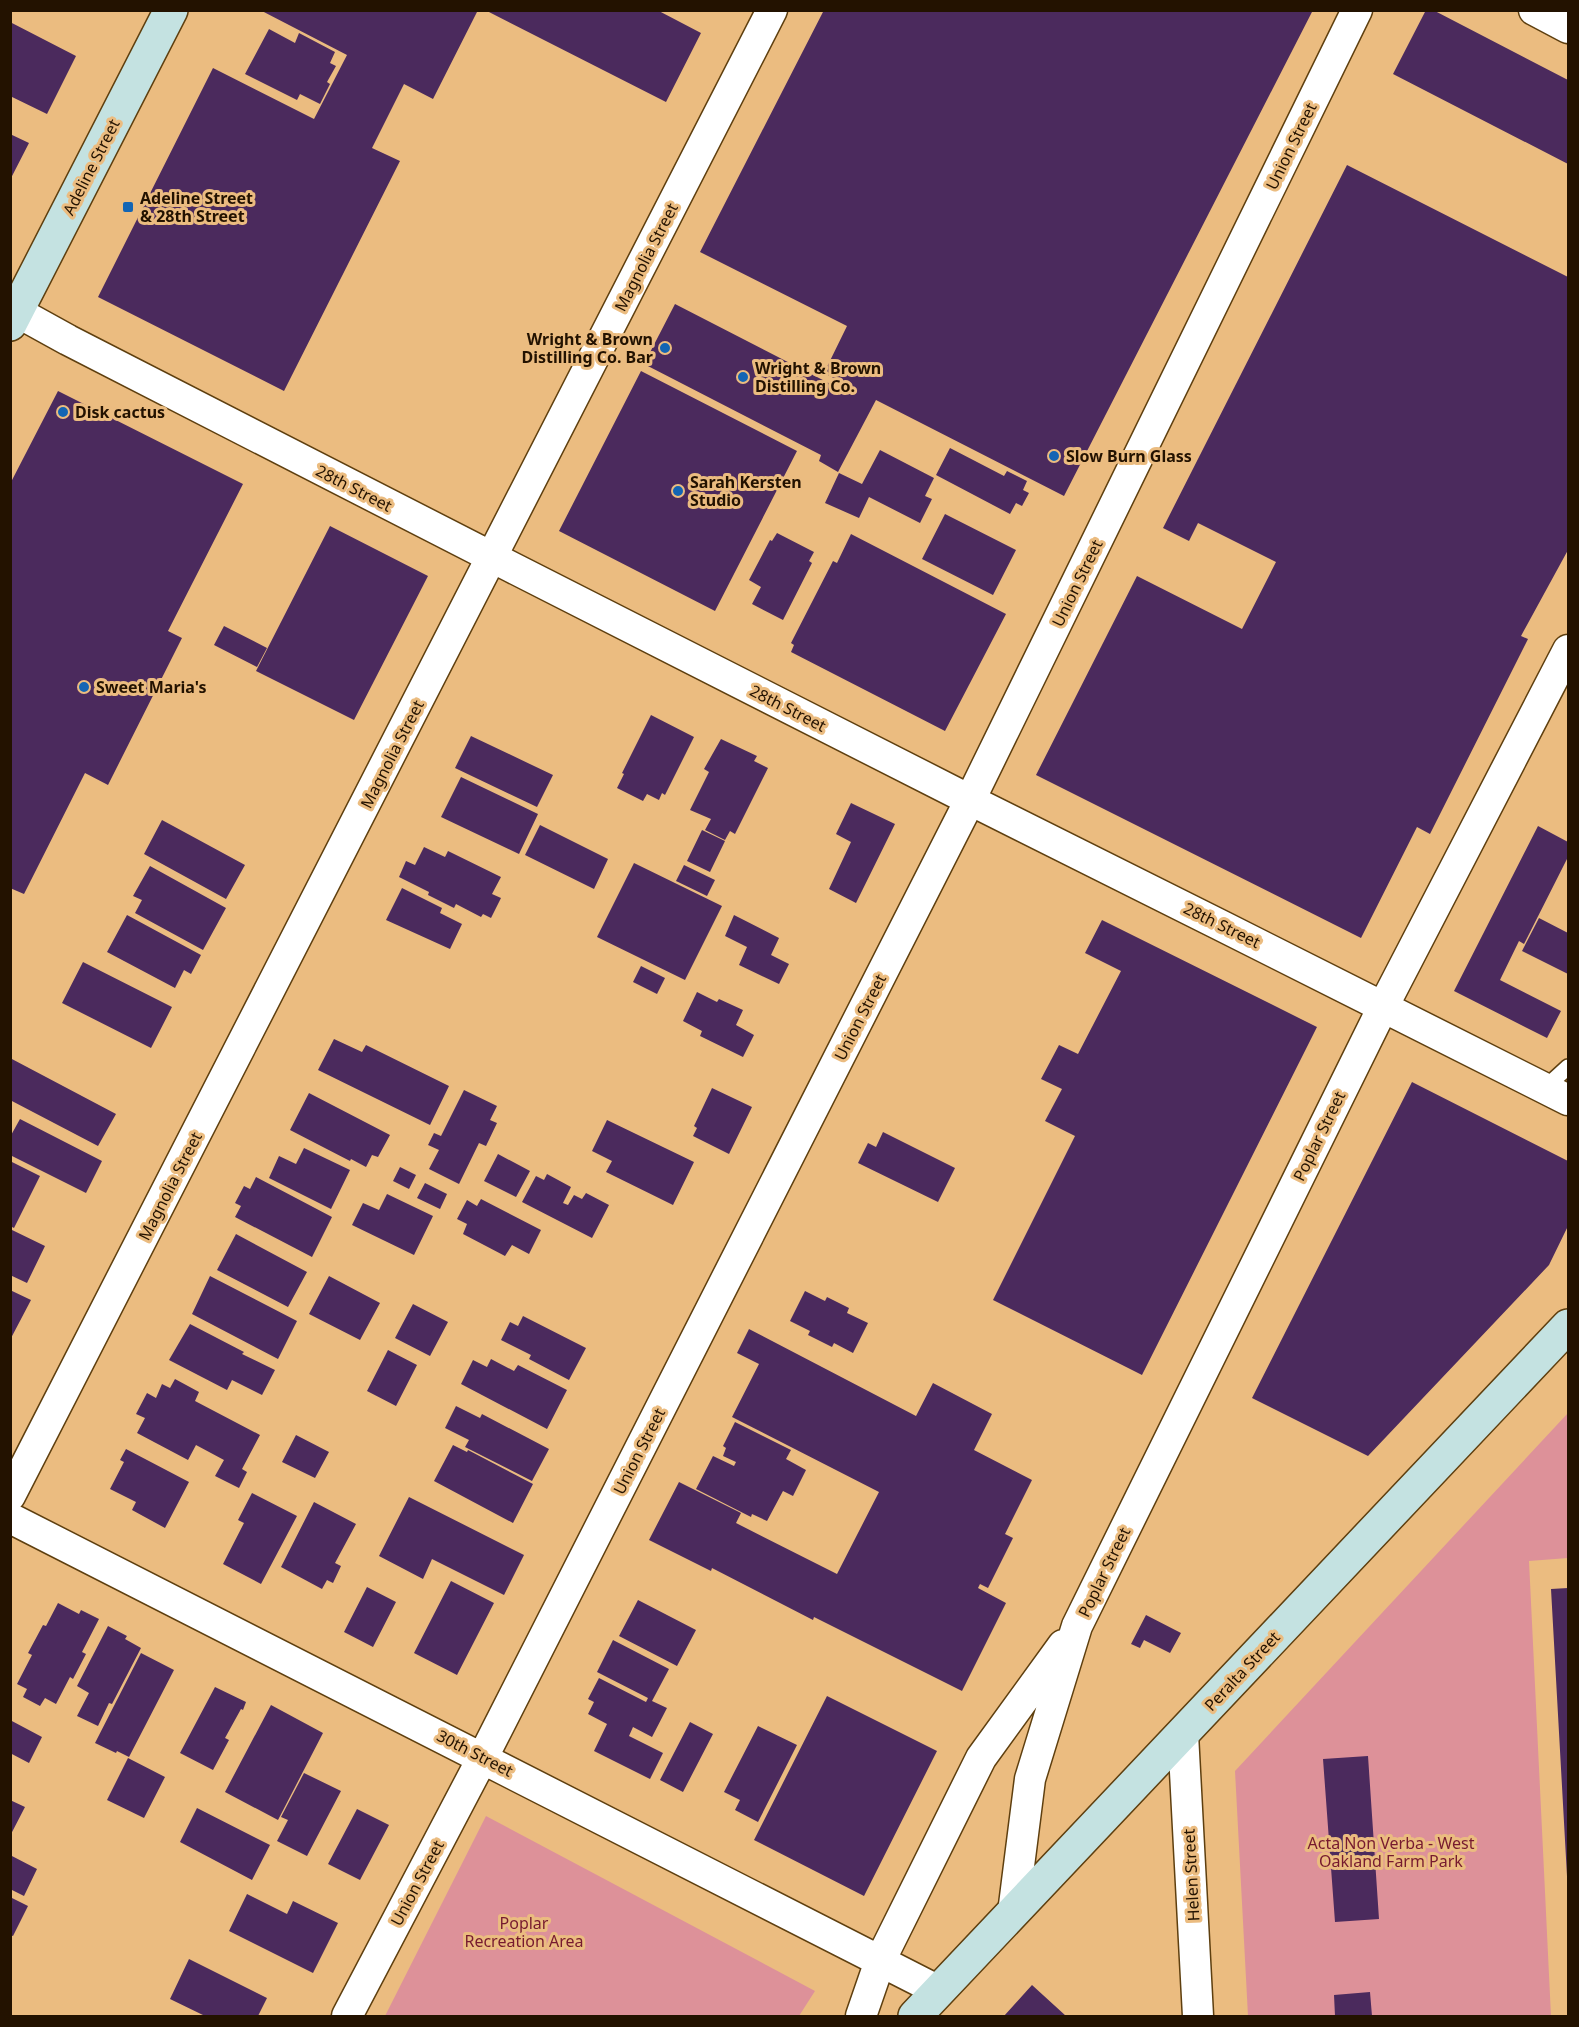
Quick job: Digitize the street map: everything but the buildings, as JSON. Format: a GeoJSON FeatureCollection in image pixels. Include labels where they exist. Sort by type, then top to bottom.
{"type":"FeatureCollection","features":[{"type":"Feature","properties":{"kind":"street","name":"Adeline Street"},"geometry":{"type":"LineString","coordinates":[[13,315],[171,10]]}},
{"type":"Feature","properties":{"kind":"street","name":"Magnolia Street"},"geometry":{"type":"LineString","coordinates":[[10,1496],[772,10]]}},
{"type":"Feature","properties":{"kind":"street","name":"Union Street"},"geometry":{"type":"LineString","coordinates":[[347,2016],[483,1757],[970,800],[1357,10]]}},
{"type":"Feature","properties":{"kind":"street"},"geometry":{"type":"LineString","coordinates":[[1534,10],[1569,28]]}},
{"type":"Feature","properties":{"kind":"street","name":"28th Street"},"geometry":{"type":"LineString","coordinates":[[13,315],[68,340],[492,559],[1384,1005],[1557,1094]]}},
{"type":"Feature","properties":{"kind":"street","name":"Poplar Street"},"geometry":{"type":"LineString","coordinates":[[1013,1913],[1030,1779],[1077,1626],[1384,1005],[1569,650]]}},
{"type":"Feature","properties":{"kind":"street","name":"Peralta Street"},"geometry":{"type":"LineString","coordinates":[[915,2016],[1569,1326]]}},
{"type":"Feature","properties":{"kind":"street","name":"30th Street"},"geometry":{"type":"LineString","coordinates":[[10,1518],[939,1990]]}},
{"type":"Feature","properties":{"kind":"street","name":"Poplar Street"},"geometry":{"type":"LineString","coordinates":[[861,2016],[880,1961],[981,1758],[1077,1626]]}},
{"type":"Feature","properties":{"kind":"street","name":"Helen Street"},"geometry":{"type":"LineString","coordinates":[[1182,1734],[1198,2016]]}},
{"type":"Feature","properties":{"kind":"lane"},"geometry":{"type":"LineString","coordinates":[[1557,1094],[1569,1067]]}},
{"type":"Feature","properties":{"kind":"green space","name":"Acta Non Verba - West Oakland Farm Park"},"geometry":{"type":"Polygon","coordinates":[[[1568,1413],[1568,1558],[1529,1561],[1551,2016],[1248,2016],[1235,1771],[1568,1413]]]}},
{"type":"Feature","properties":{"kind":"green space","name":"Poplar Recreation Area"},"geometry":{"type":"Polygon","coordinates":[[[486,1816],[815,1991],[799,2016],[385,2016],[486,1816]]]}},
{"type":"Feature","properties":{"kind":"place","name":"Adeline Street & 28th Street"},"geometry":{"type":"Point","coordinates":[128,207]}},
{"type":"Feature","properties":{"kind":"place","name":"Wright & Brown Distilling Co. Bar"},"geometry":{"type":"Point","coordinates":[665,348]}},
{"type":"Feature","properties":{"kind":"place","name":"Wright & Brown Distilling Co."},"geometry":{"type":"Point","coordinates":[743,377]}},
{"type":"Feature","properties":{"kind":"place","name":"Disk cactus"},"geometry":{"type":"Point","coordinates":[63,412]}},
{"type":"Feature","properties":{"kind":"place","name":"Slow Burn Glass"},"geometry":{"type":"Point","coordinates":[1054,456]}},
{"type":"Feature","properties":{"kind":"place","name":"Sarah Kersten Studio"},"geometry":{"type":"Point","coordinates":[678,491]}},
{"type":"Feature","properties":{"kind":"place","name":"Sweet Maria's"},"geometry":{"type":"Point","coordinates":[84,687]}}]}
